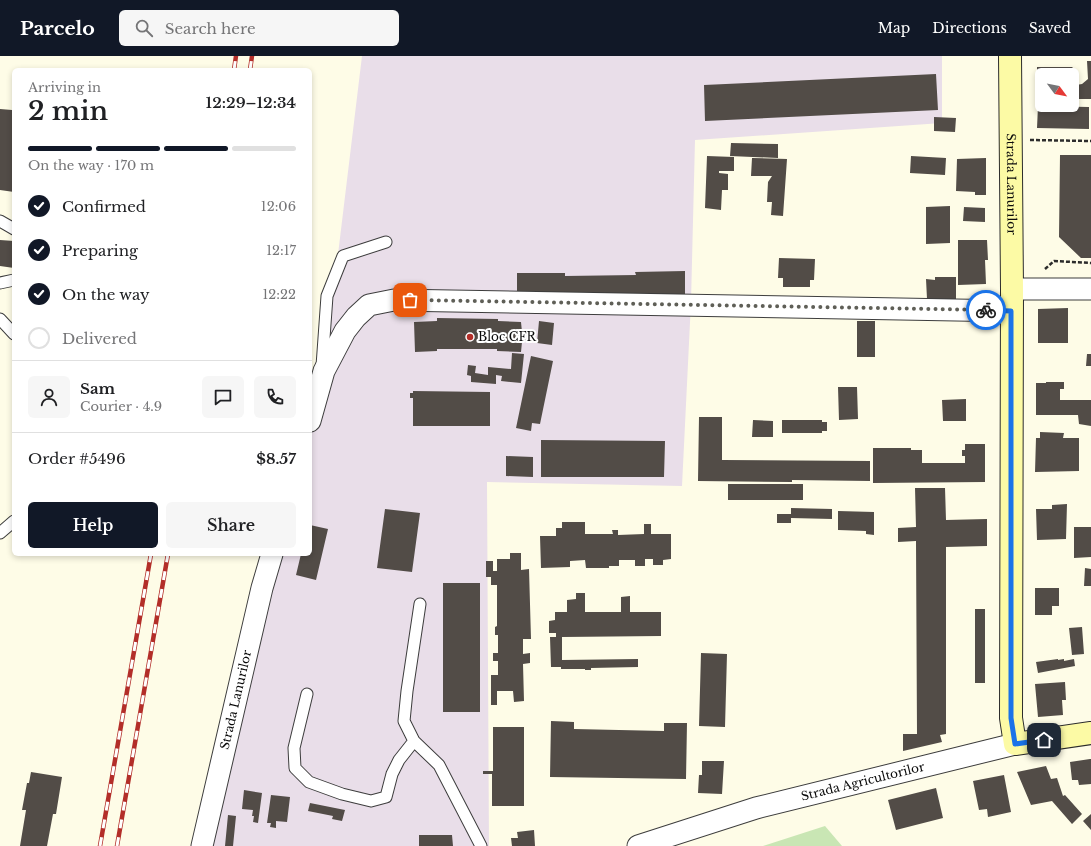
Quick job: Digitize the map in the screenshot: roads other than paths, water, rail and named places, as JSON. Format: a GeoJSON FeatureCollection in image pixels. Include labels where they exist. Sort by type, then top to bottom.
{"type":"FeatureCollection","features":[{"type":"Feature","properties":{"kind":"street","name":"Strada Lanurilor"},"geometry":{"type":"LineString","coordinates":[[1010,56],[1012,290],[1011,718],[1015,744]]}},
{"type":"Feature","properties":{"kind":"street"},"geometry":{"type":"LineString","coordinates":[[1012,290],[1091,289]]}},
{"type":"Feature","properties":{"kind":"street"},"geometry":{"type":"LineString","coordinates":[[312,414],[324,371],[336,347],[356,318],[368,305],[394,300],[1011,311]]}},
{"type":"Feature","properties":{"kind":"street","name":"Strada Lanurilor"},"geometry":{"type":"LineString","coordinates":[[202,846],[262,588],[271,556]]}},
{"type":"Feature","properties":{"kind":"street","name":"Strada Agricultorilor"},"geometry":{"type":"LineString","coordinates":[[638,846],[664,842],[756,808],[1015,744],[1091,732]]}},
{"type":"Feature","properties":{"kind":"lane"},"geometry":{"type":"LineString","coordinates":[[0,221],[12,228]]}},
{"type":"Feature","properties":{"kind":"lane"},"geometry":{"type":"LineString","coordinates":[[320,385],[327,296],[343,256],[386,242]]}},
{"type":"Feature","properties":{"kind":"lane"},"geometry":{"type":"LineString","coordinates":[[0,283],[12,280]]}},
{"type":"Feature","properties":{"kind":"lane"},"geometry":{"type":"LineString","coordinates":[[0,319],[12,332]]}},
{"type":"Feature","properties":{"kind":"lane"},"geometry":{"type":"LineString","coordinates":[[0,533],[12,523]]}},
{"type":"Feature","properties":{"kind":"lane"},"geometry":{"type":"LineString","coordinates":[[420,604],[404,720],[414,741],[439,765],[481,846]]}},
{"type":"Feature","properties":{"kind":"lane"},"geometry":{"type":"LineString","coordinates":[[307,694],[294,748],[295,768],[309,782],[342,794],[371,801],[386,797],[392,774],[399,760],[414,741]]}},
{"type":"Feature","properties":{"kind":"railway"},"geometry":{"type":"LineString","coordinates":[[234,68],[236,56]]}},
{"type":"Feature","properties":{"kind":"railway"},"geometry":{"type":"LineString","coordinates":[[250,68],[252,56]]}},
{"type":"Feature","properties":{"kind":"railway"},"geometry":{"type":"LineString","coordinates":[[100,846],[151,556]]}},
{"type":"Feature","properties":{"kind":"railway"},"geometry":{"type":"LineString","coordinates":[[117,846],[168,556]]}},
{"type":"Feature","properties":{"kind":"place","name":"Bloc CFR"},"geometry":{"type":"Point","coordinates":[470,337]}}]}
